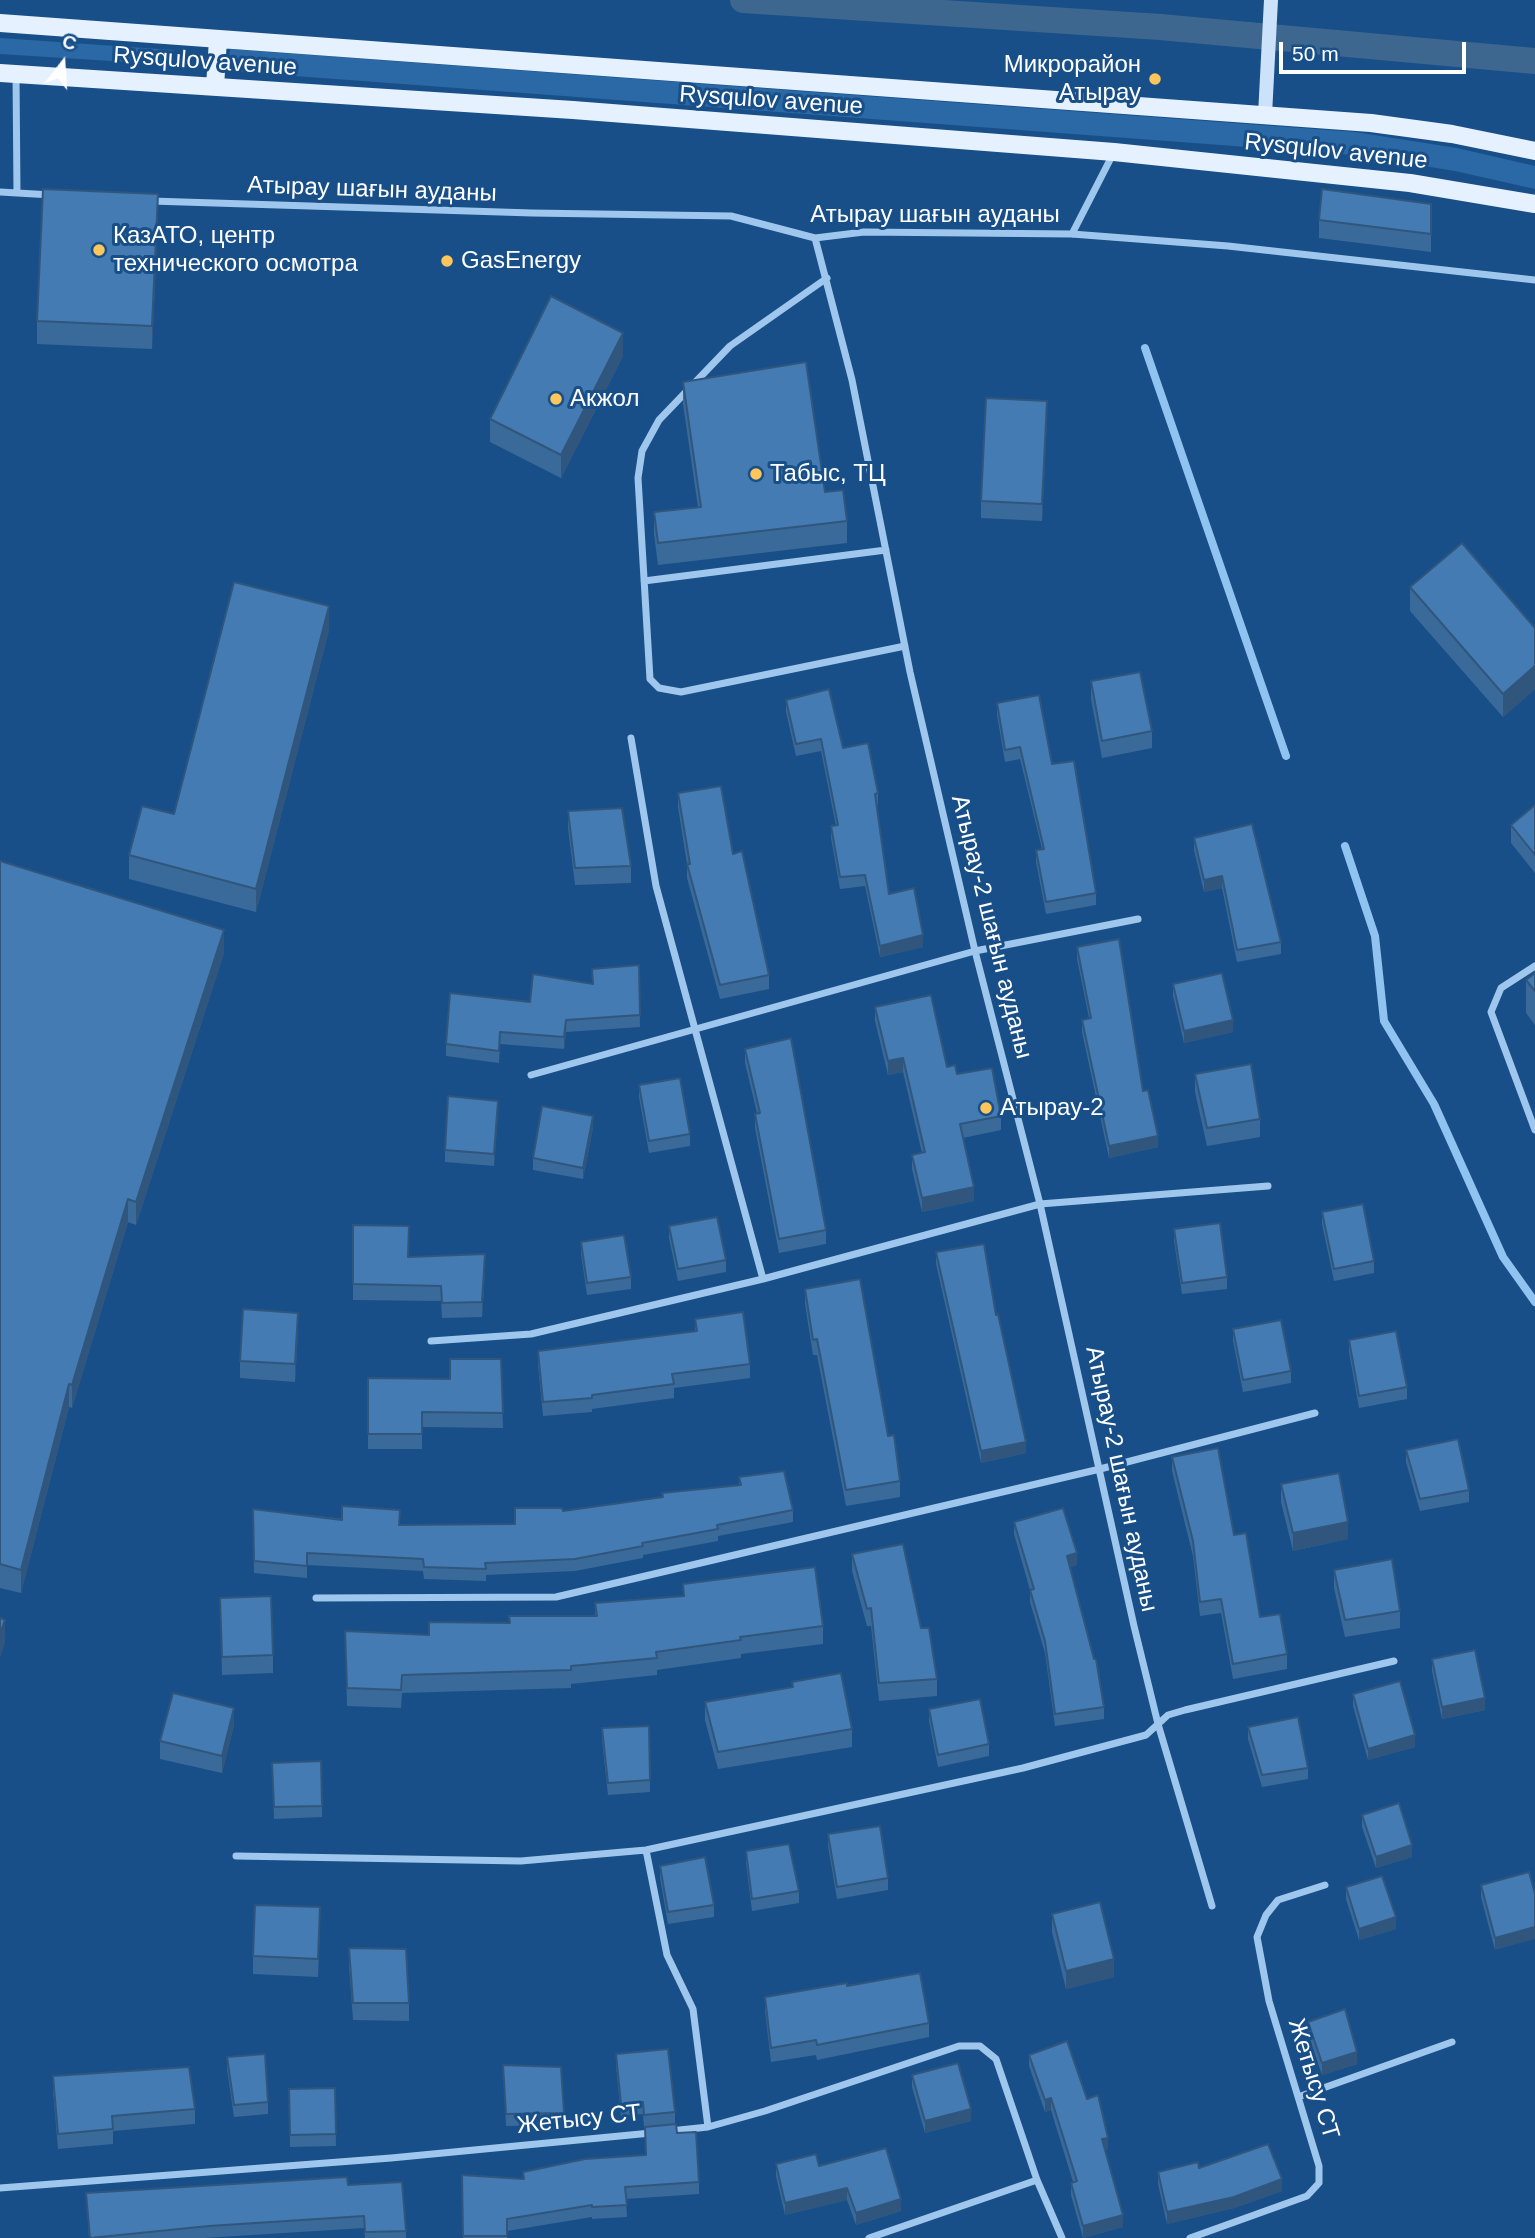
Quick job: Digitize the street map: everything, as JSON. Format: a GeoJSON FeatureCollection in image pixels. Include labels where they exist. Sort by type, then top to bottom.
{"type":"FeatureCollection","features":[{"type":"Feature","properties":{"kind":"main road","name":"Rysqulov avenue"},"geometry":{"type":"LineString","coordinates":[[0,23],[797,84],[1265,115],[1398,127],[1535,151]]}},
{"type":"Feature","properties":{"kind":"main road"},"geometry":{"type":"LineString","coordinates":[[215,87],[218,39]]}},
{"type":"Feature","properties":{"kind":"main road","name":"Rysqulov avenue"},"geometry":{"type":"LineString","coordinates":[[8,74],[586,111],[1114,152],[1410,183],[1535,204]]}},
{"type":"Feature","properties":{"kind":"street"},"geometry":{"type":"LineString","coordinates":[[1265,115],[1271,0]]}},
{"type":"Feature","properties":{"kind":"street"},"geometry":{"type":"LineString","coordinates":[[8,74],[17,193]]}},
{"type":"Feature","properties":{"kind":"street"},"geometry":{"type":"LineString","coordinates":[[1072,234],[1114,152]]}},
{"type":"Feature","properties":{"kind":"street"},"geometry":{"type":"LineString","coordinates":[[0,192],[57,195]]}},
{"type":"Feature","properties":{"kind":"street","name":"Атырау шағын ауданы"},"geometry":{"type":"LineString","coordinates":[[135,200],[491,212],[731,216],[815,238],[864,232],[1072,234],[1228,246],[1535,280]]}},
{"type":"Feature","properties":{"kind":"street","name":"Атырау-2 шағын ауданы"},"geometry":{"type":"LineString","coordinates":[[815,238],[852,380],[905,646],[975,951],[1040,1204],[1158,1724],[1212,1906]]}},
{"type":"Feature","properties":{"kind":"street"},"geometry":{"type":"LineString","coordinates":[[827,278],[730,346],[659,420],[642,451],[638,478],[650,680],[659,688],[681,692],[905,646]]}},
{"type":"Feature","properties":{"kind":"street"},"geometry":{"type":"LineString","coordinates":[[644,582],[886,550]]}},
{"type":"Feature","properties":{"kind":"street"},"geometry":{"type":"LineString","coordinates":[[631,738],[656,886],[763,1279]]}},
{"type":"Feature","properties":{"kind":"street"},"geometry":{"type":"LineString","coordinates":[[531,1075],[975,951],[1138,919]]}},
{"type":"Feature","properties":{"kind":"street"},"geometry":{"type":"LineString","coordinates":[[1535,966],[1501,988],[1491,1012],[1535,1130]]}},
{"type":"Feature","properties":{"kind":"street"},"geometry":{"type":"LineString","coordinates":[[431,1341],[531,1334],[763,1279],[1040,1204],[1268,1186]]}},
{"type":"Feature","properties":{"kind":"street"},"geometry":{"type":"LineString","coordinates":[[316,1598],[556,1597],[1100,1469],[1315,1413]]}},
{"type":"Feature","properties":{"kind":"street"},"geometry":{"type":"LineString","coordinates":[[236,1856],[521,1861],[646,1850],[1023,1768],[1146,1735],[1168,1715],[1185,1710],[1394,1661]]}},
{"type":"Feature","properties":{"kind":"street"},"geometry":{"type":"LineString","coordinates":[[646,1850],[667,1955],[693,2009],[708,2127]]}},
{"type":"Feature","properties":{"kind":"street","name":"Жетысу СТ"},"geometry":{"type":"LineString","coordinates":[[1190,2238],[1307,2196],[1319,2183],[1319,2166],[1269,2001],[1256,1937],[1266,1914],[1278,1900],[1325,1885]]}},
{"type":"Feature","properties":{"kind":"street"},"geometry":{"type":"LineString","coordinates":[[1298,2097],[1452,2042]]}},
{"type":"Feature","properties":{"kind":"street","name":"Жетысу СТ"},"geometry":{"type":"LineString","coordinates":[[0,2188],[391,2158],[708,2127],[765,2111],[959,2046],[979,2046],[996,2059],[1037,2180],[1062,2238]]}},
{"type":"Feature","properties":{"kind":"street"},"geometry":{"type":"LineString","coordinates":[[869,2238],[894,2235],[1037,2180]]}},
{"type":"Feature","properties":{"kind":"shaded area"},"geometry":{"type":"Polygon","coordinates":[[[0,38],[174,50],[174,65],[0,54],[0,38]]]}},
{"type":"Feature","properties":{"kind":"shaded area"},"geometry":{"type":"Polygon","coordinates":[[[230,49],[1355,132],[1457,148],[1535,166],[1535,189],[1455,171],[1355,155],[228,71],[230,49]]]}},
{"type":"Feature","properties":{"kind":"building","name":"КазАТО, центр технического осмотра"},"geometry":{"type":"Polygon","coordinates":[[[43,189],[158,194],[152,326],[37,321],[43,189]]]}},
{"type":"Feature","properties":{"kind":"building"},"geometry":{"type":"Polygon","coordinates":[[[1322,189],[1431,204],[1431,234],[1319,220],[1322,189]]]}},
{"type":"Feature","properties":{"kind":"building","name":"Акжол"},"geometry":{"type":"Polygon","coordinates":[[[551,296],[623,333],[561,455],[490,419],[551,296]]]}},
{"type":"Feature","properties":{"kind":"building","name":"Табыс, ТЦ"},"geometry":{"type":"Polygon","coordinates":[[[806,362],[825,492],[843,490],[847,521],[658,543],[654,512],[701,507],[683,382],[806,362]]]}},
{"type":"Feature","properties":{"kind":"building"},"geometry":{"type":"Polygon","coordinates":[[[986,398],[1047,401],[1042,504],[981,501],[986,398]]]}},
{"type":"Feature","properties":{"kind":"building"},"geometry":{"type":"Polygon","coordinates":[[[1462,543],[1535,628],[1535,666],[1503,694],[1410,587],[1462,543]]]}},
{"type":"Feature","properties":{"kind":"building"},"geometry":{"type":"Polygon","coordinates":[[[234,582],[329,606],[256,889],[129,855],[142,806],[174,814],[234,582]]]}},
{"type":"Feature","properties":{"kind":"building"},"geometry":{"type":"Polygon","coordinates":[[[1140,672],[1152,731],[1102,741],[1091,681],[1140,672]]]}},
{"type":"Feature","properties":{"kind":"building"},"geometry":{"type":"Polygon","coordinates":[[[829,689],[843,748],[868,743],[878,793],[875,794],[889,894],[914,888],[923,935],[880,946],[865,875],[840,877],[831,826],[838,825],[821,739],[796,744],[786,700],[829,689]]]}},
{"type":"Feature","properties":{"kind":"building"},"geometry":{"type":"Polygon","coordinates":[[[1039,695],[1052,764],[1074,761],[1096,893],[1046,902],[1036,850],[1044,849],[1020,747],[1005,750],[997,703],[1039,695]]]}},
{"type":"Feature","properties":{"kind":"building"},"geometry":{"type":"Polygon","coordinates":[[[721,786],[733,854],[742,851],[769,975],[720,985],[687,864],[690,864],[678,793],[721,786]]]}},
{"type":"Feature","properties":{"kind":"building"},"geometry":{"type":"Polygon","coordinates":[[[1535,805],[1535,855],[1511,825],[1535,805]]]}},
{"type":"Feature","properties":{"kind":"building"},"geometry":{"type":"Polygon","coordinates":[[[622,808],[631,866],[575,868],[568,811],[622,808]]]}},
{"type":"Feature","properties":{"kind":"building"},"geometry":{"type":"Polygon","coordinates":[[[1252,824],[1281,942],[1237,950],[1222,876],[1204,880],[1194,838],[1252,824]]]}},
{"type":"Feature","properties":{"kind":"building"},"geometry":{"type":"Polygon","coordinates":[[[0,861],[224,930],[136,1202],[128,1199],[72,1385],[69,1384],[21,1570],[0,1564],[0,861]]]}},
{"type":"Feature","properties":{"kind":"building"},"geometry":{"type":"Polygon","coordinates":[[[1119,939],[1143,1091],[1148,1090],[1158,1136],[1109,1146],[1082,1020],[1091,1018],[1077,947],[1119,939]]]}},
{"type":"Feature","properties":{"kind":"building"},"geometry":{"type":"Polygon","coordinates":[[[639,965],[640,1015],[566,1020],[564,1037],[500,1032],[499,1051],[446,1044],[450,993],[530,1002],[533,974],[593,984],[592,969],[639,965]]]}},
{"type":"Feature","properties":{"kind":"building"},"geometry":{"type":"Polygon","coordinates":[[[1222,973],[1233,1020],[1184,1031],[1173,984],[1222,973]]]}},
{"type":"Feature","properties":{"kind":"building"},"geometry":{"type":"Polygon","coordinates":[[[1535,973],[1535,991],[1526,980],[1535,973]]]}},
{"type":"Feature","properties":{"kind":"building"},"geometry":{"type":"Polygon","coordinates":[[[931,995],[947,1067],[955,1065],[957,1074],[992,1068],[1001,1116],[960,1124],[974,1187],[922,1198],[912,1155],[925,1152],[903,1058],[888,1061],[875,1007],[931,995]]]}},
{"type":"Feature","properties":{"kind":"building"},"geometry":{"type":"Polygon","coordinates":[[[791,1038],[826,1230],[779,1239],[755,1114],[760,1113],[745,1049],[791,1038]]]}},
{"type":"Feature","properties":{"kind":"building"},"geometry":{"type":"Polygon","coordinates":[[[1251,1064],[1260,1119],[1207,1128],[1195,1074],[1251,1064]]]}},
{"type":"Feature","properties":{"kind":"building"},"geometry":{"type":"Polygon","coordinates":[[[680,1078],[690,1134],[649,1141],[639,1085],[680,1078]]]}},
{"type":"Feature","properties":{"kind":"building"},"geometry":{"type":"Polygon","coordinates":[[[448,1096],[498,1101],[494,1154],[445,1150],[448,1096]]]}},
{"type":"Feature","properties":{"kind":"building"},"geometry":{"type":"Polygon","coordinates":[[[542,1106],[593,1116],[583,1168],[533,1158],[542,1106]]]}},
{"type":"Feature","properties":{"kind":"building"},"geometry":{"type":"Polygon","coordinates":[[[1363,1204],[1374,1261],[1334,1269],[1322,1212],[1363,1204]]]}},
{"type":"Feature","properties":{"kind":"building"},"geometry":{"type":"Polygon","coordinates":[[[717,1217],[726,1260],[678,1269],[669,1226],[717,1217]]]}},
{"type":"Feature","properties":{"kind":"building"},"geometry":{"type":"Polygon","coordinates":[[[1220,1223],[1227,1277],[1182,1283],[1174,1229],[1220,1223]]]}},
{"type":"Feature","properties":{"kind":"building"},"geometry":{"type":"Polygon","coordinates":[[[353,1225],[409,1226],[408,1257],[485,1254],[482,1302],[442,1303],[441,1286],[353,1284],[353,1225]]]}},
{"type":"Feature","properties":{"kind":"building"},"geometry":{"type":"Polygon","coordinates":[[[624,1235],[631,1277],[587,1283],[581,1242],[624,1235]]]}},
{"type":"Feature","properties":{"kind":"building"},"geometry":{"type":"Polygon","coordinates":[[[984,1244],[996,1315],[998,1314],[1026,1442],[981,1451],[936,1252],[984,1244]]]}},
{"type":"Feature","properties":{"kind":"building"},"geometry":{"type":"Polygon","coordinates":[[[860,1279],[888,1436],[894,1435],[900,1481],[846,1490],[817,1339],[813,1340],[805,1289],[860,1279]]]}},
{"type":"Feature","properties":{"kind":"building"},"geometry":{"type":"Polygon","coordinates":[[[243,1309],[298,1313],[295,1364],[240,1361],[243,1309]]]}},
{"type":"Feature","properties":{"kind":"building"},"geometry":{"type":"Polygon","coordinates":[[[743,1312],[750,1364],[672,1374],[674,1384],[592,1395],[592,1398],[543,1402],[538,1351],[697,1331],[695,1319],[743,1312]]]}},
{"type":"Feature","properties":{"kind":"building"},"geometry":{"type":"Polygon","coordinates":[[[1281,1320],[1291,1371],[1243,1380],[1233,1329],[1281,1320]]]}},
{"type":"Feature","properties":{"kind":"building"},"geometry":{"type":"Polygon","coordinates":[[[1396,1331],[1407,1387],[1359,1396],[1349,1340],[1396,1331]]]}},
{"type":"Feature","properties":{"kind":"building"},"geometry":{"type":"Polygon","coordinates":[[[450,1359],[501,1359],[503,1413],[422,1412],[422,1434],[368,1434],[368,1378],[450,1379],[450,1359]]]}},
{"type":"Feature","properties":{"kind":"building"},"geometry":{"type":"Polygon","coordinates":[[[1458,1439],[1469,1490],[1420,1499],[1406,1450],[1458,1439]]]}},
{"type":"Feature","properties":{"kind":"building"},"geometry":{"type":"Polygon","coordinates":[[[1218,1448],[1234,1535],[1246,1533],[1260,1617],[1280,1614],[1287,1654],[1233,1664],[1221,1599],[1200,1602],[1193,1541],[1172,1457],[1218,1448]]]}},
{"type":"Feature","properties":{"kind":"building"},"geometry":{"type":"Polygon","coordinates":[[[784,1471],[793,1510],[717,1525],[718,1529],[642,1543],[643,1546],[575,1559],[485,1563],[486,1569],[424,1567],[423,1559],[307,1553],[307,1566],[254,1561],[253,1509],[342,1520],[342,1506],[400,1510],[399,1525],[515,1524],[515,1508],[562,1508],[563,1511],[663,1497],[662,1493],[741,1485],[739,1477],[784,1471]]]}},
{"type":"Feature","properties":{"kind":"building"},"geometry":{"type":"Polygon","coordinates":[[[1339,1473],[1348,1522],[1293,1533],[1281,1484],[1339,1473]]]}},
{"type":"Feature","properties":{"kind":"building"},"geometry":{"type":"Polygon","coordinates":[[[1063,1508],[1077,1553],[1067,1556],[1096,1659],[1104,1707],[1055,1714],[1045,1641],[1030,1590],[1034,1589],[1014,1522],[1063,1508]]]}},
{"type":"Feature","properties":{"kind":"building"},"geometry":{"type":"Polygon","coordinates":[[[903,1544],[921,1628],[929,1628],[937,1679],[879,1683],[871,1608],[867,1609],[852,1554],[903,1544]]]}},
{"type":"Feature","properties":{"kind":"building"},"geometry":{"type":"Polygon","coordinates":[[[1392,1559],[1400,1611],[1345,1620],[1334,1570],[1392,1559]]]}},
{"type":"Feature","properties":{"kind":"building"},"geometry":{"type":"Polygon","coordinates":[[[815,1567],[823,1626],[656,1652],[657,1658],[571,1666],[571,1670],[402,1675],[401,1690],[347,1688],[345,1631],[429,1635],[429,1622],[510,1623],[509,1616],[597,1616],[595,1603],[684,1596],[683,1584],[815,1567]]]}},
{"type":"Feature","properties":{"kind":"building"},"geometry":{"type":"Polygon","coordinates":[[[271,1596],[273,1655],[222,1657],[220,1598],[271,1596]]]}},
{"type":"Feature","properties":{"kind":"building"},"geometry":{"type":"Polygon","coordinates":[[[0,1618],[5,1620],[0,1634],[0,1618]]]}},
{"type":"Feature","properties":{"kind":"building"},"geometry":{"type":"Polygon","coordinates":[[[1475,1650],[1485,1698],[1442,1707],[1432,1659],[1475,1650]]]}},
{"type":"Feature","properties":{"kind":"building"},"geometry":{"type":"Polygon","coordinates":[[[841,1673],[852,1729],[718,1752],[705,1702],[793,1687],[792,1682],[841,1673]]]}},
{"type":"Feature","properties":{"kind":"building"},"geometry":{"type":"Polygon","coordinates":[[[1400,1681],[1415,1735],[1368,1749],[1353,1694],[1400,1681]]]}},
{"type":"Feature","properties":{"kind":"building"},"geometry":{"type":"Polygon","coordinates":[[[173,1693],[234,1708],[222,1756],[160,1741],[173,1693]]]}},
{"type":"Feature","properties":{"kind":"building"},"geometry":{"type":"Polygon","coordinates":[[[980,1699],[989,1744],[938,1755],[929,1709],[980,1699]]]}},
{"type":"Feature","properties":{"kind":"building"},"geometry":{"type":"Polygon","coordinates":[[[1298,1717],[1308,1768],[1262,1775],[1248,1727],[1298,1717]]]}},
{"type":"Feature","properties":{"kind":"building"},"geometry":{"type":"Polygon","coordinates":[[[649,1726],[650,1780],[608,1783],[602,1728],[649,1726]]]}},
{"type":"Feature","properties":{"kind":"building"},"geometry":{"type":"Polygon","coordinates":[[[321,1761],[322,1806],[274,1807],[272,1763],[321,1761]]]}},
{"type":"Feature","properties":{"kind":"building"},"geometry":{"type":"Polygon","coordinates":[[[1399,1803],[1412,1845],[1376,1857],[1362,1815],[1399,1803]]]}},
{"type":"Feature","properties":{"kind":"building"},"geometry":{"type":"Polygon","coordinates":[[[880,1826],[888,1878],[837,1887],[828,1834],[880,1826]]]}},
{"type":"Feature","properties":{"kind":"building"},"geometry":{"type":"Polygon","coordinates":[[[789,1844],[799,1891],[752,1899],[746,1851],[789,1844]]]}},
{"type":"Feature","properties":{"kind":"building"},"geometry":{"type":"Polygon","coordinates":[[[705,1857],[714,1905],[668,1912],[660,1866],[705,1857]]]}},
{"type":"Feature","properties":{"kind":"building"},"geometry":{"type":"Polygon","coordinates":[[[1529,1872],[1535,1894],[1535,1927],[1495,1938],[1481,1885],[1529,1872]]]}},
{"type":"Feature","properties":{"kind":"building"},"geometry":{"type":"Polygon","coordinates":[[[1382,1876],[1396,1917],[1359,1929],[1346,1887],[1382,1876]]]}},
{"type":"Feature","properties":{"kind":"building"},"geometry":{"type":"Polygon","coordinates":[[[1100,1902],[1114,1959],[1066,1971],[1052,1914],[1100,1902]]]}},
{"type":"Feature","properties":{"kind":"building"},"geometry":{"type":"Polygon","coordinates":[[[255,1905],[320,1907],[318,1959],[253,1956],[255,1905]]]}},
{"type":"Feature","properties":{"kind":"building"},"geometry":{"type":"Polygon","coordinates":[[[349,1948],[406,1949],[409,2003],[353,2003],[349,1948]]]}},
{"type":"Feature","properties":{"kind":"building"},"geometry":{"type":"Polygon","coordinates":[[[920,1973],[929,2023],[817,2045],[816,2040],[771,2048],[765,1997],[920,1973]]]}},
{"type":"Feature","properties":{"kind":"building"},"geometry":{"type":"Polygon","coordinates":[[[1345,2009],[1357,2052],[1322,2063],[1308,2022],[1345,2009]]]}},
{"type":"Feature","properties":{"kind":"building"},"geometry":{"type":"Polygon","coordinates":[[[1067,2041],[1087,2099],[1098,2095],[1108,2138],[1102,2139],[1123,2215],[1083,2226],[1071,2183],[1077,2181],[1051,2098],[1045,2100],[1029,2055],[1067,2041]]]}},
{"type":"Feature","properties":{"kind":"building"},"geometry":{"type":"Polygon","coordinates":[[[668,2049],[675,2112],[644,2115],[643,2102],[621,2104],[616,2054],[668,2049]]]}},
{"type":"Feature","properties":{"kind":"building"},"geometry":{"type":"Polygon","coordinates":[[[265,2054],[268,2102],[234,2105],[227,2057],[265,2054]]]}},
{"type":"Feature","properties":{"kind":"building"},"geometry":{"type":"Polygon","coordinates":[[[958,2063],[971,2109],[925,2121],[912,2075],[958,2063]]]}},
{"type":"Feature","properties":{"kind":"building"},"geometry":{"type":"Polygon","coordinates":[[[503,2065],[561,2067],[564,2113],[506,2114],[503,2065]]]}},
{"type":"Feature","properties":{"kind":"building"},"geometry":{"type":"Polygon","coordinates":[[[189,2067],[195,2109],[112,2116],[113,2129],[58,2134],[53,2076],[189,2067]]]}},
{"type":"Feature","properties":{"kind":"building"},"geometry":{"type":"Polygon","coordinates":[[[335,2088],[336,2134],[290,2135],[289,2089],[335,2088]]]}},
{"type":"Feature","properties":{"kind":"building"},"geometry":{"type":"Polygon","coordinates":[[[676,2124],[677,2133],[696,2132],[699,2182],[625,2187],[627,2205],[592,2205],[507,2219],[507,2236],[463,2236],[462,2175],[524,2179],[523,2172],[585,2159],[646,2155],[645,2127],[676,2124]]]}},
{"type":"Feature","properties":{"kind":"building"},"geometry":{"type":"Polygon","coordinates":[[[1268,2144],[1282,2179],[1234,2197],[1167,2212],[1158,2172],[1198,2162],[1199,2168],[1268,2144]]]}},
{"type":"Feature","properties":{"kind":"building"},"geometry":{"type":"Polygon","coordinates":[[[886,2148],[901,2199],[856,2213],[847,2188],[785,2203],[776,2164],[816,2154],[819,2166],[886,2148]]]}},
{"type":"Feature","properties":{"kind":"building"},"geometry":{"type":"Polygon","coordinates":[[[347,2177],[348,2185],[402,2182],[406,2231],[365,2232],[364,2216],[209,2226],[90,2238],[86,2193],[347,2177]]]}},
{"type":"Feature","properties":{"kind":"waterway"},"geometry":{"type":"LineString","coordinates":[[743,0],[1160,27],[1535,61]]}},
{"type":"Feature","properties":{"kind":"waterway"},"geometry":{"type":"LineString","coordinates":[[1145,348],[1286,756]]}},
{"type":"Feature","properties":{"kind":"waterway"},"geometry":{"type":"LineString","coordinates":[[1345,846],[1375,936],[1384,1021],[1434,1104],[1503,1257],[1535,1302]]}},
{"type":"Feature","properties":{"kind":"place","name":"Микрорайон Атырау"},"geometry":{"type":"Point","coordinates":[1155,79]}},
{"type":"Feature","properties":{"kind":"place","name":"КазАТО, центр технического осмотра"},"geometry":{"type":"Point","coordinates":[99,250]}},
{"type":"Feature","properties":{"kind":"place","name":"GasEnergy"},"geometry":{"type":"Point","coordinates":[447,261]}},
{"type":"Feature","properties":{"kind":"place","name":"Акжол"},"geometry":{"type":"Point","coordinates":[556,399]}},
{"type":"Feature","properties":{"kind":"place","name":"Табыс, ТЦ"},"geometry":{"type":"Point","coordinates":[756,474]}},
{"type":"Feature","properties":{"kind":"place","name":"Атырау-2"},"geometry":{"type":"Point","coordinates":[986,1108]}}]}
